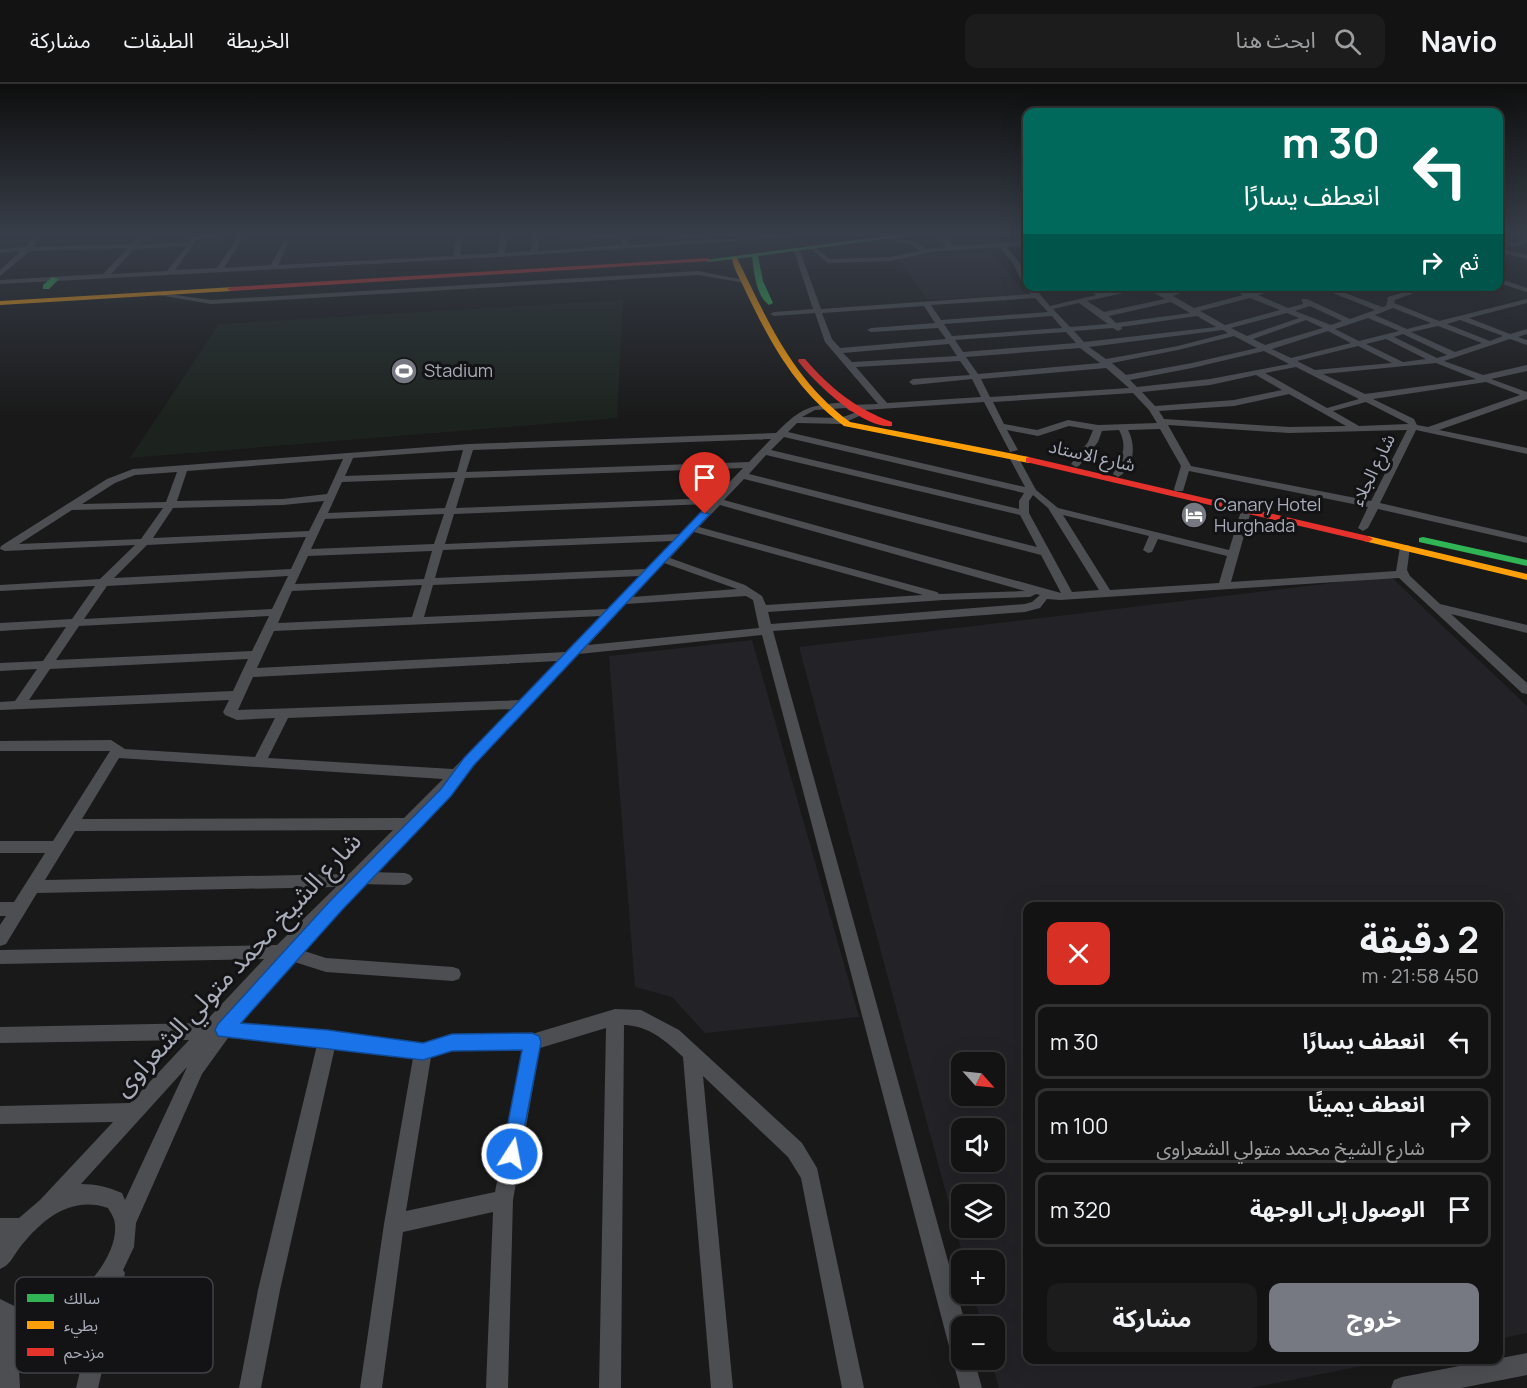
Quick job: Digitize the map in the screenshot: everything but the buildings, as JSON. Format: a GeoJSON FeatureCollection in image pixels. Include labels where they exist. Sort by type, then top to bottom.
{"type":"FeatureCollection","features":[{"type":"Feature","properties":{"kind":"main road"},"geometry":{"type":"LineString","coordinates":[[3,304],[147,296]]}},
{"type":"Feature","properties":{"kind":"main road","name":"شارع الاستاد"},"geometry":{"type":"LineString","coordinates":[[752,296],[778,348],[822,406],[841,421],[874,431],[1076,464],[1179,489],[1527,563]]}},
{"type":"Feature","properties":{"kind":"main road","name":"شارع الاستاد"},"geometry":{"type":"LineString","coordinates":[[766,296],[774,314],[808,368],[852,409],[900,427],[1527,577]]}},
{"type":"Feature","properties":{"kind":"street"},"geometry":{"type":"LineString","coordinates":[[168,296],[212,302],[315,296]]}},
{"type":"Feature","properties":{"kind":"street"},"geometry":{"type":"LineString","coordinates":[[814,296],[828,340],[886,407]]}},
{"type":"Feature","properties":{"kind":"street"},"geometry":{"type":"LineString","coordinates":[[774,314],[927,305],[976,296]]}},
{"type":"Feature","properties":{"kind":"street"},"geometry":{"type":"LineString","coordinates":[[1038,296],[1082,345],[1124,378],[1153,409],[1187,468],[1179,489]]}},
{"type":"Feature","properties":{"kind":"street"},"geometry":{"type":"LineString","coordinates":[[871,330],[1052,311],[1104,296]]}},
{"type":"Feature","properties":{"kind":"street"},"geometry":{"type":"LineString","coordinates":[[1165,296],[1224,328],[1406,418],[1413,427]]}},
{"type":"Feature","properties":{"kind":"street"},"geometry":{"type":"LineString","coordinates":[[1103,315],[1172,296]]}},
{"type":"Feature","properties":{"kind":"street"},"geometry":{"type":"LineString","coordinates":[[836,351],[1067,328],[1114,326],[1195,312],[1252,296],[1362,343],[1404,365]]}},
{"type":"Feature","properties":{"kind":"street"},"geometry":{"type":"LineString","coordinates":[[1294,296],[1348,321]]}},
{"type":"Feature","properties":{"kind":"street"},"geometry":{"type":"LineString","coordinates":[[1345,296],[1382,310]]}},
{"type":"Feature","properties":{"kind":"street"},"geometry":{"type":"LineString","coordinates":[[1124,378],[1191,368],[1267,348],[1370,316],[1390,307],[1391,299],[1399,296]]}},
{"type":"Feature","properties":{"kind":"street"},"geometry":{"type":"LineString","coordinates":[[1081,301],[1103,315],[1147,354]]}},
{"type":"Feature","properties":{"kind":"street"},"geometry":{"type":"LineString","coordinates":[[822,406],[852,409],[1188,386],[1258,373],[1387,336],[1527,301]]}},
{"type":"Feature","properties":{"kind":"street"},"geometry":{"type":"LineString","coordinates":[[849,366],[1082,345],[1224,328],[1310,304]]}},
{"type":"Feature","properties":{"kind":"street"},"geometry":{"type":"LineString","coordinates":[[1391,304],[1491,344]]}},
{"type":"Feature","properties":{"kind":"street"},"geometry":{"type":"LineString","coordinates":[[927,305],[975,376],[1031,490]]}},
{"type":"Feature","properties":{"kind":"street"},"geometry":{"type":"LineString","coordinates":[[860,310],[891,364]]}},
{"type":"Feature","properties":{"kind":"street"},"geometry":{"type":"LineString","coordinates":[[1370,316],[1454,355]]}},
{"type":"Feature","properties":{"kind":"street"},"geometry":{"type":"LineString","coordinates":[[1248,339],[1306,318]]}},
{"type":"Feature","properties":{"kind":"street"},"geometry":{"type":"LineString","coordinates":[[1462,318],[1527,343]]}},
{"type":"Feature","properties":{"kind":"street"},"geometry":{"type":"LineString","coordinates":[[1316,372],[1436,361],[1527,332]]}},
{"type":"Feature","properties":{"kind":"street"},"geometry":{"type":"LineString","coordinates":[[913,382],[1107,364],[1236,333]]}},
{"type":"Feature","properties":{"kind":"street"},"geometry":{"type":"LineString","coordinates":[[1387,336],[1436,361],[1527,395]]}},
{"type":"Feature","properties":{"kind":"street"},"geometry":{"type":"LineString","coordinates":[[1325,411],[1366,398],[1485,379],[1527,368]]}},
{"type":"Feature","properties":{"kind":"street"},"geometry":{"type":"LineString","coordinates":[[1258,373],[1359,430]]}},
{"type":"Feature","properties":{"kind":"street"},"geometry":{"type":"LineString","coordinates":[[1153,409],[1234,403],[1290,391]]}},
{"type":"Feature","properties":{"kind":"street"},"geometry":{"type":"LineString","coordinates":[[1428,430],[1527,395]]}},
{"type":"Feature","properties":{"kind":"street","name":"شارع الشيخ محمد متولي الشعراوى"},"geometry":{"type":"LineString","coordinates":[[48,1207],[131,1112],[216,1030],[356,879],[795,420],[806,411],[822,406]]}},
{"type":"Feature","properties":{"kind":"street"},"geometry":{"type":"LineString","coordinates":[[795,420],[841,421],[852,409]]}},
{"type":"Feature","properties":{"kind":"street"},"geometry":{"type":"LineString","coordinates":[[999,426],[1038,432],[1068,423],[1098,428],[1163,424],[1289,430],[1413,427],[1526,451]]}},
{"type":"Feature","properties":{"kind":"street","name":"شارع الجلاء"},"geometry":{"type":"LineString","coordinates":[[1363,528],[1413,427]]}},
{"type":"Feature","properties":{"kind":"street"},"geometry":{"type":"LineString","coordinates":[[1076,464],[1093,442],[1098,428]]}},
{"type":"Feature","properties":{"kind":"street"},"geometry":{"type":"LineString","coordinates":[[1118,474],[1130,452],[1131,444],[1122,428]]}},
{"type":"Feature","properties":{"kind":"street"},"geometry":{"type":"LineString","coordinates":[[2,549],[122,475],[183,468],[469,447],[781,435],[1031,490],[1046,499],[1107,594]]}},
{"type":"Feature","properties":{"kind":"street"},"geometry":{"type":"LineString","coordinates":[[417,620],[469,447]]}},
{"type":"Feature","properties":{"kind":"street"},"geometry":{"type":"LineString","coordinates":[[765,452],[1024,513]]}},
{"type":"Feature","properties":{"kind":"street"},"geometry":{"type":"LineString","coordinates":[[350,455],[236,695],[230,710],[231,714],[524,704]]}},
{"type":"Feature","properties":{"kind":"street"},"geometry":{"type":"LineString","coordinates":[[339,479],[752,465]]}},
{"type":"Feature","properties":{"kind":"street"},"geometry":{"type":"LineString","coordinates":[[19,705],[102,584],[146,540],[171,503],[183,468]]}},
{"type":"Feature","properties":{"kind":"street"},"geometry":{"type":"LineString","coordinates":[[1187,468],[1374,505],[1527,540]]}},
{"type":"Feature","properties":{"kind":"street"},"geometry":{"type":"LineString","coordinates":[[742,475],[1043,552]]}},
{"type":"Feature","properties":{"kind":"street"},"geometry":{"type":"LineString","coordinates":[[1031,490],[1024,501],[1024,513],[1064,597]]}},
{"type":"Feature","properties":{"kind":"street"},"geometry":{"type":"LineString","coordinates":[[70,507],[283,502],[330,497]]}},
{"type":"Feature","properties":{"kind":"street"},"geometry":{"type":"LineString","coordinates":[[321,516],[718,501],[1064,597]]}},
{"type":"Feature","properties":{"kind":"street"},"geometry":{"type":"LineString","coordinates":[[1054,510],[1233,554]]}},
{"type":"Feature","properties":{"kind":"street"},"geometry":{"type":"LineString","coordinates":[[1224,586],[1246,511]]}},
{"type":"Feature","properties":{"kind":"street"},"geometry":{"type":"LineString","coordinates":[[692,528],[944,597]]}},
{"type":"Feature","properties":{"kind":"street"},"geometry":{"type":"LineString","coordinates":[[2,549],[146,540],[312,534]]}},
{"type":"Feature","properties":{"kind":"street"},"geometry":{"type":"LineString","coordinates":[[1148,550],[1155,534]]}},
{"type":"Feature","properties":{"kind":"street"},"geometry":{"type":"LineString","coordinates":[[303,553],[684,537]]}},
{"type":"Feature","properties":{"kind":"street"},"geometry":{"type":"LineString","coordinates":[[1403,574],[1405,547]]}},
{"type":"Feature","properties":{"kind":"street"},"geometry":{"type":"LineString","coordinates":[[663,559],[749,592],[758,598],[952,1316]]}},
{"type":"Feature","properties":{"kind":"street"},"geometry":{"type":"LineString","coordinates":[[0,588],[294,572]]}},
{"type":"Feature","properties":{"kind":"street"},"geometry":{"type":"LineString","coordinates":[[287,588],[650,572]]}},
{"type":"Feature","properties":{"kind":"street"},"geometry":{"type":"LineString","coordinates":[[761,609],[1022,593],[1042,598],[1064,597],[1403,574],[1527,690]]}},
{"type":"Feature","properties":{"kind":"street"},"geometry":{"type":"LineString","coordinates":[[622,601],[749,592]]}},
{"type":"Feature","properties":{"kind":"street"},"geometry":{"type":"LineString","coordinates":[[247,673],[573,653],[766,630],[1025,608],[1036,605],[1042,598]]}},
{"type":"Feature","properties":{"kind":"street"},"geometry":{"type":"LineString","coordinates":[[1437,606],[1527,629]]}},
{"type":"Feature","properties":{"kind":"street"},"geometry":{"type":"LineString","coordinates":[[0,627],[275,612]]}},
{"type":"Feature","properties":{"kind":"street"},"geometry":{"type":"LineString","coordinates":[[269,627],[612,612]]}},
{"type":"Feature","properties":{"kind":"street"},"geometry":{"type":"LineString","coordinates":[[0,667],[256,655]]}},
{"type":"Feature","properties":{"kind":"street"},"geometry":{"type":"LineString","coordinates":[[0,706],[236,695]]}},
{"type":"Feature","properties":{"kind":"street"},"geometry":{"type":"LineString","coordinates":[[259,762],[284,713]]}},
{"type":"Feature","properties":{"kind":"street"},"geometry":{"type":"LineString","coordinates":[[0,746],[111,745],[118,749],[0,939]]}},
{"type":"Feature","properties":{"kind":"street"},"geometry":{"type":"LineString","coordinates":[[117,753],[461,771]]}},
{"type":"Feature","properties":{"kind":"street"},"geometry":{"type":"LineString","coordinates":[[71,825],[410,824]]}},
{"type":"Feature","properties":{"kind":"street"},"geometry":{"type":"LineString","coordinates":[[0,847],[57,847]]}},
{"type":"Feature","properties":{"kind":"street"},"geometry":{"type":"LineString","coordinates":[[33,887],[405,879]]}},
{"type":"Feature","properties":{"kind":"street"},"geometry":{"type":"LineString","coordinates":[[0,909],[19,909]]}},
{"type":"Feature","properties":{"kind":"street"},"geometry":{"type":"LineString","coordinates":[[0,957],[286,953],[326,965],[453,974]]}},
{"type":"Feature","properties":{"kind":"street"},"geometry":{"type":"LineString","coordinates":[[0,1035],[216,1030],[328,1038],[423,1052],[452,1042],[532,1042],[615,1017],[641,1018],[672,1036],[795,1150],[810,1175],[853,1388]]}},
{"type":"Feature","properties":{"kind":"street"},"geometry":{"type":"LineString","coordinates":[[610,1388],[615,1017]]}},
{"type":"Feature","properties":{"kind":"street","name":"شارع الشيخ محمد متولي الشعراوى"},"geometry":{"type":"LineString","coordinates":[[113,1277],[123,1250],[127,1219],[184,1092],[216,1030]]}},
{"type":"Feature","properties":{"kind":"street"},"geometry":{"type":"LineString","coordinates":[[250,1388],[269,1290],[328,1038]]}},
{"type":"Feature","properties":{"kind":"street"},"geometry":{"type":"LineString","coordinates":[[497,1388],[503,1200],[532,1042]]}},
{"type":"Feature","properties":{"kind":"street"},"geometry":{"type":"LineString","coordinates":[[371,1388],[394,1224],[423,1052]]}},
{"type":"Feature","properties":{"kind":"street"},"geometry":{"type":"LineString","coordinates":[[692,1055],[722,1388]]}},
{"type":"Feature","properties":{"kind":"street"},"geometry":{"type":"LineString","coordinates":[[0,1114],[131,1112]]}},
{"type":"Feature","properties":{"kind":"street"},"geometry":{"type":"LineString","coordinates":[[0,1258],[22,1228],[48,1207],[63,1199],[93,1192],[115,1200],[127,1219]]}},
{"type":"Feature","properties":{"kind":"street"},"geometry":{"type":"LineString","coordinates":[[394,1224],[503,1200]]}},
{"type":"Feature","properties":{"kind":"street"},"geometry":{"type":"LineString","coordinates":[[0,1228],[22,1228]]}},
{"type":"Feature","properties":{"kind":"street"},"geometry":{"type":"LineString","coordinates":[[107,1277],[115,1268]]}},
{"type":"Feature","properties":{"kind":"street"},"geometry":{"type":"LineString","coordinates":[[3,1313],[9,1388]]}},
{"type":"Feature","properties":{"kind":"street"},"geometry":{"type":"LineString","coordinates":[[1402,1388],[1527,1364]]}},
{"type":"Feature","properties":{"kind":"street"},"geometry":{"type":"LineString","coordinates":[[966,1370],[970,1388]]}},
{"type":"Feature","properties":{"kind":"street","name":"شارع الشيخ محمد متولي الشعراوى"},"geometry":{"type":"LineString","coordinates":[[87,1388],[90,1373]]}},
{"type":"Feature","properties":{"kind":"shaded area"},"geometry":{"type":"Polygon","coordinates":[[[925,296],[996,296],[928,300],[925,296]]]}},
{"type":"Feature","properties":{"kind":"shaded area","name":"Stadium"},"geometry":{"type":"Polygon","coordinates":[[[623,300],[617,418],[130,458],[219,324],[623,300]]]}},
{"type":"Feature","properties":{"kind":"shaded area"},"geometry":{"type":"Polygon","coordinates":[[[1390,576],[1527,706],[1527,1333],[1503,1338],[1503,902],[1023,902],[1023,1364],[1372,1364],[1251,1388],[999,1388],[994,1370],[1005,1370],[1005,1316],[979,1316],[976,1304],[1005,1304],[1005,1250],[961,1250],[958,1238],[1005,1238],[1005,1184],[951,1184],[951,1212],[799,647],[1390,576]]]}},
{"type":"Feature","properties":{"kind":"shaded area"},"geometry":{"type":"Polygon","coordinates":[[[752,640],[859,1017],[705,1033],[672,997],[635,987],[609,656],[752,640]]]}},
{"type":"Feature","properties":{"kind":"traffic: fast"},"geometry":{"type":"LineString","coordinates":[[766,296],[769,303]]}},
{"type":"Feature","properties":{"kind":"traffic: fast"},"geometry":{"type":"LineString","coordinates":[[1423,540],[1527,563]]}},
{"type":"Feature","properties":{"kind":"traffic: slow"},"geometry":{"type":"LineString","coordinates":[[0,303],[118,296]]}},
{"type":"Feature","properties":{"kind":"traffic: slow"},"geometry":{"type":"LineString","coordinates":[[752,296],[767,327],[793,371],[827,409],[847,424],[1029,460]]}},
{"type":"Feature","properties":{"kind":"traffic: slow"},"geometry":{"type":"LineString","coordinates":[[1368,539],[1527,577]]}},
{"type":"Feature","properties":{"kind":"traffic: jam"},"geometry":{"type":"LineString","coordinates":[[802,361],[830,391],[852,407],[889,424]]}},
{"type":"Feature","properties":{"kind":"traffic: jam"},"geometry":{"type":"LineString","coordinates":[[1029,460],[1368,539]]}},
{"type":"Feature","properties":{"kind":"place","name":"Stadium"},"geometry":{"type":"Point","coordinates":[404,371]}},
{"type":"Feature","properties":{"kind":"place","name":"Canary Hotel Hurghada"},"geometry":{"type":"Point","coordinates":[1194,515]}},
{"type":"Feature","properties":{"kind":"route"},"geometry":{"type":"LineString","coordinates":[[512,1154],[532,1042],[452,1042],[423,1052],[328,1038],[224,1030],[361,878],[446,793],[469,762],[705,514]]}}]}
